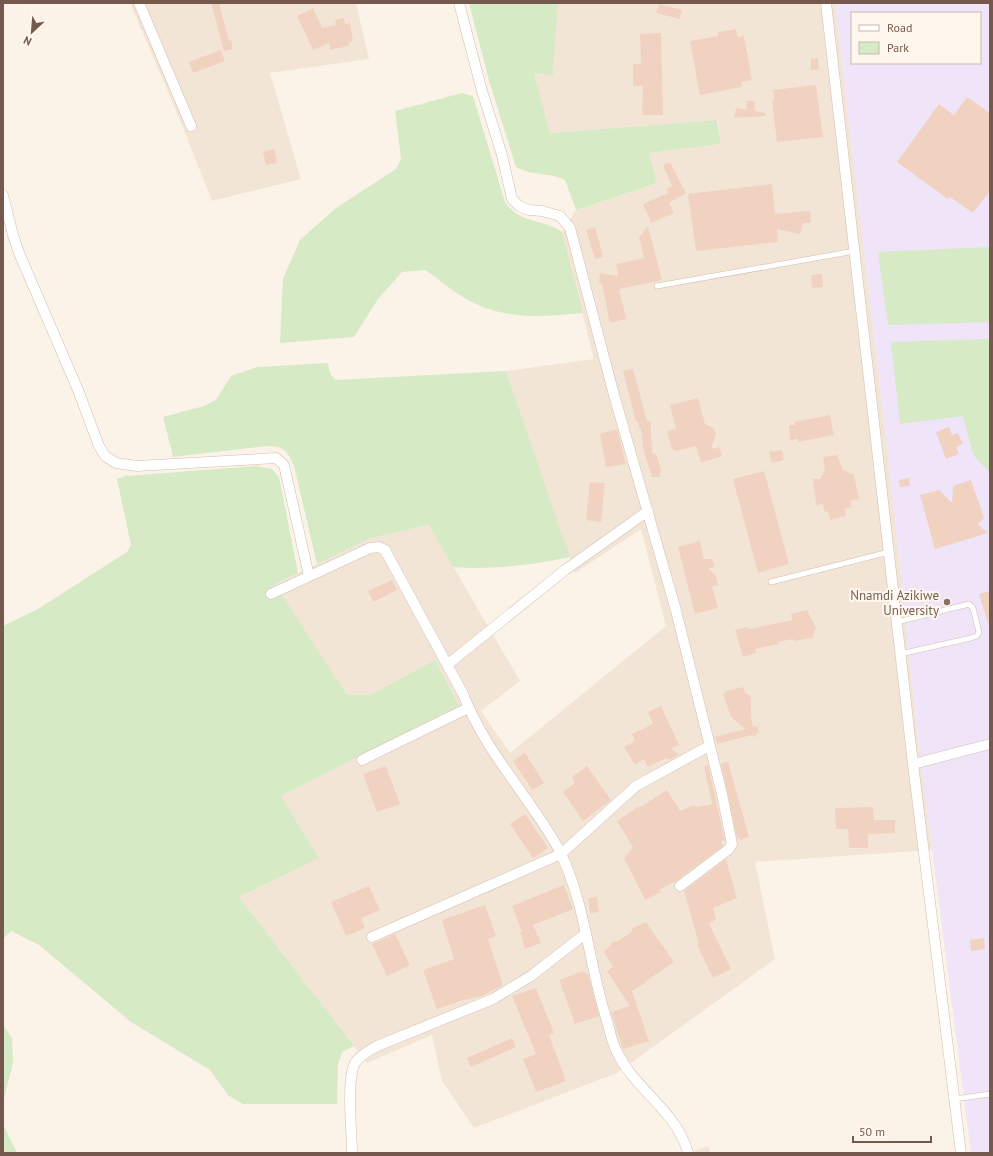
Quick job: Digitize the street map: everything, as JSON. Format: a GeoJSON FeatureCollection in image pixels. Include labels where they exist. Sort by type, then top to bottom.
{"type":"FeatureCollection","features":[{"type":"Feature","properties":{"kind":"street"},"geometry":{"type":"LineString","coordinates":[[139,3],[191,126]]}},
{"type":"Feature","properties":{"kind":"street"},"geometry":{"type":"LineString","coordinates":[[459,3],[474,66],[502,156],[512,199],[519,206],[529,210],[542,211],[560,216],[570,228],[614,395],[675,607],[731,834],[732,844],[729,849],[680,886]]}},
{"type":"Feature","properties":{"kind":"street"},"geometry":{"type":"LineString","coordinates":[[826,3],[900,654],[960,1153]]}},
{"type":"Feature","properties":{"kind":"street"},"geometry":{"type":"LineString","coordinates":[[3,196],[12,235],[19,253],[78,390],[99,446],[106,456],[116,463],[137,466],[276,458],[284,465],[310,576]]}},
{"type":"Feature","properties":{"kind":"street"},"geometry":{"type":"LineString","coordinates":[[447,665],[565,570],[648,511]]}},
{"type":"Feature","properties":{"kind":"street"},"geometry":{"type":"LineString","coordinates":[[271,594],[370,548],[379,547],[385,550],[447,665],[468,708],[498,760],[546,827],[561,854],[577,894],[601,1002],[616,1052],[630,1072],[672,1118],[688,1153]]}},
{"type":"Feature","properties":{"kind":"street"},"geometry":{"type":"LineString","coordinates":[[362,760],[468,708]]}},
{"type":"Feature","properties":{"kind":"street"},"geometry":{"type":"LineString","coordinates":[[913,764],[990,744]]}},
{"type":"Feature","properties":{"kind":"street"},"geometry":{"type":"LineString","coordinates":[[372,937],[561,854],[636,786],[709,746]]}},
{"type":"Feature","properties":{"kind":"street"},"geometry":{"type":"LineString","coordinates":[[352,1153],[350,1080],[355,1063],[365,1053],[377,1046],[493,999],[511,990],[585,934]]}},
{"type":"Feature","properties":{"kind":"lane"},"geometry":{"type":"LineString","coordinates":[[657,286],[855,251]]}},
{"type":"Feature","properties":{"kind":"lane"},"geometry":{"type":"LineString","coordinates":[[771,582],[889,552]]}},
{"type":"Feature","properties":{"kind":"lane"},"geometry":{"type":"LineString","coordinates":[[897,622],[969,604],[973,608],[980,632],[977,636],[971,638],[900,654]]}},
{"type":"Feature","properties":{"kind":"lane"},"geometry":{"type":"LineString","coordinates":[[954,1099],[990,1094]]}},
{"type":"Feature","properties":{"kind":"shaded area"},"geometry":{"type":"Polygon","coordinates":[[[130,3],[356,3],[369,59],[270,73],[301,179],[212,201],[177,113],[130,3]]]}},
{"type":"Feature","properties":{"kind":"shaded area"},"geometry":{"type":"Polygon","coordinates":[[[558,3],[835,3],[889,465],[918,739],[932,850],[755,862],[775,959],[617,1073],[474,1128],[442,1081],[432,1035],[367,1063],[239,897],[319,858],[281,796],[459,706],[435,660],[370,695],[347,696],[275,584],[371,538],[429,525],[520,681],[481,711],[510,753],[666,626],[641,529],[575,573],[506,371],[594,359],[562,232],[576,210],[657,183],[649,153],[721,144],[718,120],[550,133],[534,73],[553,75],[558,3]]]}},
{"type":"Feature","properties":{"kind":"shaded area","name":"Nnamdi Azikiwe University"},"geometry":{"type":"Polygon","coordinates":[[[835,3],[990,3],[990,1153],[971,1153],[918,739],[889,465],[835,3]]]}},
{"type":"Feature","properties":{"kind":"shaded area"},"geometry":{"type":"Polygon","coordinates":[[[708,1146],[711,1153],[690,1153],[708,1146]]]}},
{"type":"Feature","properties":{"kind":"green space"},"geometry":{"type":"Polygon","coordinates":[[[469,3],[558,3],[553,76],[534,73],[550,133],[717,120],[721,144],[649,153],[657,183],[576,210],[565,180],[553,176],[528,172],[516,167],[490,84],[469,3]]]}},
{"type":"Feature","properties":{"kind":"green space"},"geometry":{"type":"Polygon","coordinates":[[[462,93],[473,96],[505,202],[511,209],[524,218],[547,225],[562,232],[583,313],[524,316],[496,311],[462,297],[425,270],[402,272],[378,299],[354,337],[280,343],[283,279],[300,240],[336,208],[396,169],[401,159],[395,111],[462,93]]]}},
{"type":"Feature","properties":{"kind":"green space"},"geometry":{"type":"Polygon","coordinates":[[[990,247],[990,322],[888,325],[878,252],[990,247]]]}},
{"type":"Feature","properties":{"kind":"green space"},"geometry":{"type":"Polygon","coordinates":[[[990,339],[990,473],[974,456],[963,416],[900,424],[891,342],[990,339]]]}},
{"type":"Feature","properties":{"kind":"green space"},"geometry":{"type":"Polygon","coordinates":[[[328,363],[330,374],[336,380],[506,371],[570,557],[512,566],[482,568],[453,567],[429,525],[371,538],[317,564],[294,466],[285,450],[278,447],[267,446],[173,457],[163,417],[204,406],[216,400],[231,376],[257,367],[328,363]]]}},
{"type":"Feature","properties":{"kind":"green space"},"geometry":{"type":"Polygon","coordinates":[[[256,466],[272,469],[279,477],[298,573],[275,584],[347,695],[370,695],[435,660],[459,706],[281,796],[319,858],[239,897],[354,1046],[342,1052],[338,1065],[337,1104],[243,1104],[228,1095],[210,1070],[131,1022],[39,945],[11,931],[3,939],[3,626],[38,609],[127,552],[131,545],[117,479],[125,476],[256,466]]]}},
{"type":"Feature","properties":{"kind":"green space"},"geometry":{"type":"Polygon","coordinates":[[[3,1025],[12,1038],[13,1063],[3,1102],[3,1025]]]}},
{"type":"Feature","properties":{"kind":"green space"},"geometry":{"type":"Polygon","coordinates":[[[3,1124],[17,1153],[3,1153],[3,1124]]]}},
{"type":"Feature","properties":{"kind":"building"},"geometry":{"type":"Polygon","coordinates":[[[211,3],[219,3],[229,41],[231,40],[233,49],[224,51],[211,3]]]}},
{"type":"Feature","properties":{"kind":"building"},"geometry":{"type":"Polygon","coordinates":[[[659,4],[682,10],[680,19],[656,13],[659,4]]]}},
{"type":"Feature","properties":{"kind":"building"},"geometry":{"type":"Polygon","coordinates":[[[313,8],[322,28],[336,25],[335,20],[344,18],[345,24],[350,23],[353,41],[349,42],[349,46],[330,50],[329,43],[313,50],[297,16],[313,8]]]}},
{"type":"Feature","properties":{"kind":"building"},"geometry":{"type":"Polygon","coordinates":[[[736,29],[738,37],[744,36],[752,80],[741,82],[742,87],[700,95],[690,41],[718,36],[718,32],[736,29]]]}},
{"type":"Feature","properties":{"kind":"building"},"geometry":{"type":"Polygon","coordinates":[[[661,33],[663,115],[642,115],[643,86],[633,86],[633,64],[641,64],[640,34],[661,33]]]}},
{"type":"Feature","properties":{"kind":"building"},"geometry":{"type":"Polygon","coordinates":[[[221,50],[225,61],[193,73],[189,62],[221,50]]]}},
{"type":"Feature","properties":{"kind":"building"},"geometry":{"type":"Polygon","coordinates":[[[818,58],[819,70],[811,70],[811,59],[818,58]]]}},
{"type":"Feature","properties":{"kind":"building"},"geometry":{"type":"Polygon","coordinates":[[[816,85],[823,137],[777,142],[772,101],[774,101],[773,90],[816,85]]]}},
{"type":"Feature","properties":{"kind":"building"},"geometry":{"type":"Polygon","coordinates":[[[967,97],[990,113],[990,191],[973,213],[950,197],[948,199],[897,162],[939,104],[954,115],[967,97]]]}},
{"type":"Feature","properties":{"kind":"building"},"geometry":{"type":"Polygon","coordinates":[[[746,101],[754,101],[755,111],[766,113],[765,116],[734,118],[736,108],[747,110],[746,101]]]}},
{"type":"Feature","properties":{"kind":"building"},"geometry":{"type":"Polygon","coordinates":[[[274,149],[277,163],[266,165],[263,152],[274,149]]]}},
{"type":"Feature","properties":{"kind":"building"},"geometry":{"type":"Polygon","coordinates":[[[670,162],[686,193],[669,203],[674,213],[651,223],[643,204],[668,193],[666,189],[672,186],[663,165],[670,162]]]}},
{"type":"Feature","properties":{"kind":"building"},"geometry":{"type":"Polygon","coordinates":[[[772,184],[775,214],[810,211],[811,223],[803,223],[800,234],[777,229],[778,242],[696,251],[688,194],[772,184]]]}},
{"type":"Feature","properties":{"kind":"building"},"geometry":{"type":"Polygon","coordinates":[[[648,226],[662,280],[619,289],[626,319],[610,323],[602,284],[599,283],[600,273],[618,276],[616,264],[644,258],[639,237],[648,226]]]}},
{"type":"Feature","properties":{"kind":"building"},"geometry":{"type":"Polygon","coordinates":[[[595,227],[603,257],[595,259],[586,230],[595,227]]]}},
{"type":"Feature","properties":{"kind":"building"},"geometry":{"type":"Polygon","coordinates":[[[822,274],[823,287],[812,288],[811,275],[822,274]]]}},
{"type":"Feature","properties":{"kind":"building"},"geometry":{"type":"Polygon","coordinates":[[[633,369],[647,421],[650,421],[653,454],[656,454],[661,469],[660,477],[652,477],[643,448],[641,428],[639,428],[638,421],[636,422],[623,371],[633,369]]]}},
{"type":"Feature","properties":{"kind":"building"},"geometry":{"type":"Polygon","coordinates":[[[698,398],[705,424],[713,428],[716,434],[711,449],[719,447],[722,456],[701,463],[696,446],[676,451],[672,449],[667,431],[676,429],[670,405],[698,398]]]}},
{"type":"Feature","properties":{"kind":"building"},"geometry":{"type":"Polygon","coordinates":[[[830,415],[834,435],[798,442],[798,439],[790,440],[789,425],[795,425],[794,422],[830,415]]]}},
{"type":"Feature","properties":{"kind":"building"},"geometry":{"type":"Polygon","coordinates":[[[949,427],[952,435],[958,433],[963,444],[956,447],[959,454],[946,459],[936,432],[949,427]]]}},
{"type":"Feature","properties":{"kind":"building"},"geometry":{"type":"Polygon","coordinates":[[[617,429],[626,464],[606,467],[600,434],[617,429]]]}},
{"type":"Feature","properties":{"kind":"building"},"geometry":{"type":"Polygon","coordinates":[[[782,450],[784,460],[772,463],[769,452],[782,450]]]}},
{"type":"Feature","properties":{"kind":"building"},"geometry":{"type":"Polygon","coordinates":[[[837,455],[843,470],[854,475],[859,499],[850,501],[851,507],[845,509],[846,516],[830,520],[828,512],[824,511],[823,504],[816,505],[813,479],[820,479],[825,470],[823,457],[837,455]]]}},
{"type":"Feature","properties":{"kind":"building"},"geometry":{"type":"Polygon","coordinates":[[[764,471],[789,564],[758,573],[733,479],[764,471]]]}},
{"type":"Feature","properties":{"kind":"building"},"geometry":{"type":"Polygon","coordinates":[[[909,478],[910,486],[900,487],[899,480],[909,478]]]}},
{"type":"Feature","properties":{"kind":"building"},"geometry":{"type":"Polygon","coordinates":[[[971,480],[984,518],[978,524],[988,533],[935,549],[920,495],[939,490],[952,503],[953,486],[971,480]]]}},
{"type":"Feature","properties":{"kind":"building"},"geometry":{"type":"Polygon","coordinates":[[[590,482],[605,483],[601,522],[586,520],[590,482]]]}},
{"type":"Feature","properties":{"kind":"building"},"geometry":{"type":"Polygon","coordinates":[[[700,541],[704,559],[712,559],[715,567],[709,568],[716,577],[718,585],[712,586],[718,608],[695,614],[678,547],[700,541]]]}},
{"type":"Feature","properties":{"kind":"building"},"geometry":{"type":"Polygon","coordinates":[[[392,580],[397,590],[373,602],[368,591],[392,580]]]}},
{"type":"Feature","properties":{"kind":"building"},"geometry":{"type":"Polygon","coordinates":[[[990,591],[990,623],[988,623],[979,594],[990,591]]]}},
{"type":"Feature","properties":{"kind":"building"},"geometry":{"type":"Polygon","coordinates":[[[807,610],[816,628],[812,638],[794,641],[793,639],[778,642],[778,644],[755,649],[756,653],[743,657],[735,630],[747,627],[750,629],[792,620],[791,614],[807,610]]]}},
{"type":"Feature","properties":{"kind":"building"},"geometry":{"type":"Polygon","coordinates":[[[743,687],[746,694],[751,698],[751,718],[753,727],[757,726],[759,733],[755,734],[756,738],[752,735],[717,744],[715,737],[745,729],[731,717],[723,695],[726,691],[743,687]]]}},
{"type":"Feature","properties":{"kind":"building"},"geometry":{"type":"Polygon","coordinates":[[[661,706],[679,745],[671,748],[679,755],[669,760],[666,758],[648,767],[644,759],[635,765],[624,747],[635,741],[632,734],[653,724],[648,712],[661,706]]]}},
{"type":"Feature","properties":{"kind":"building"},"geometry":{"type":"Polygon","coordinates":[[[525,753],[544,783],[532,790],[513,761],[525,753]]]}},
{"type":"Feature","properties":{"kind":"building"},"geometry":{"type":"Polygon","coordinates":[[[728,762],[749,837],[740,840],[739,837],[737,838],[721,763],[728,762]]]}},
{"type":"Feature","properties":{"kind":"building"},"geometry":{"type":"Polygon","coordinates":[[[708,765],[725,841],[722,841],[723,846],[676,881],[659,890],[661,892],[645,900],[624,858],[633,847],[617,821],[667,790],[680,811],[694,805],[697,807],[712,804],[704,766],[708,765]]]}},
{"type":"Feature","properties":{"kind":"building"},"geometry":{"type":"Polygon","coordinates":[[[386,766],[400,804],[377,812],[363,774],[386,766]]]}},
{"type":"Feature","properties":{"kind":"building"},"geometry":{"type":"Polygon","coordinates":[[[587,766],[611,800],[583,821],[563,792],[575,783],[572,777],[587,766]]]}},
{"type":"Feature","properties":{"kind":"building"},"geometry":{"type":"Polygon","coordinates":[[[873,807],[874,820],[895,820],[895,833],[868,834],[868,848],[849,848],[848,829],[836,829],[835,808],[873,807]]]}},
{"type":"Feature","properties":{"kind":"building"},"geometry":{"type":"Polygon","coordinates":[[[525,814],[548,848],[533,858],[510,824],[525,814]]]}},
{"type":"Feature","properties":{"kind":"building"},"geometry":{"type":"Polygon","coordinates":[[[726,859],[737,898],[713,908],[716,919],[709,924],[731,969],[713,978],[697,945],[699,944],[684,891],[726,859]]]}},
{"type":"Feature","properties":{"kind":"building"},"geometry":{"type":"Polygon","coordinates":[[[564,885],[573,909],[533,925],[541,943],[525,949],[520,932],[522,932],[512,906],[564,885]]]}},
{"type":"Feature","properties":{"kind":"building"},"geometry":{"type":"Polygon","coordinates":[[[369,886],[380,910],[361,918],[365,928],[346,936],[331,902],[369,886]]]}},
{"type":"Feature","properties":{"kind":"building"},"geometry":{"type":"Polygon","coordinates":[[[597,897],[599,912],[590,913],[588,898],[597,897]]]}},
{"type":"Feature","properties":{"kind":"building"},"geometry":{"type":"Polygon","coordinates":[[[485,905],[496,936],[488,939],[503,985],[482,996],[460,1001],[437,1009],[423,970],[454,959],[442,920],[485,905]]]}},
{"type":"Feature","properties":{"kind":"building"},"geometry":{"type":"Polygon","coordinates":[[[646,922],[674,962],[632,991],[649,1041],[623,1049],[611,1012],[630,1006],[607,971],[613,967],[604,952],[613,942],[618,941],[633,931],[631,929],[646,922]]]}},
{"type":"Feature","properties":{"kind":"building"},"geometry":{"type":"Polygon","coordinates":[[[395,934],[410,965],[387,976],[372,944],[395,934]]]}},
{"type":"Feature","properties":{"kind":"building"},"geometry":{"type":"Polygon","coordinates":[[[984,938],[985,949],[971,951],[970,940],[984,938]]]}},
{"type":"Feature","properties":{"kind":"building"},"geometry":{"type":"Polygon","coordinates":[[[584,971],[588,974],[599,1016],[575,1024],[559,980],[584,971]]]}},
{"type":"Feature","properties":{"kind":"building"},"geometry":{"type":"Polygon","coordinates":[[[536,988],[554,1033],[549,1035],[566,1081],[536,1092],[523,1059],[536,1054],[512,996],[536,988]]]}},
{"type":"Feature","properties":{"kind":"building"},"geometry":{"type":"Polygon","coordinates":[[[512,1038],[516,1047],[471,1067],[467,1058],[512,1038]]]}},
{"type":"Feature","properties":{"kind":"place","name":"Nnamdi Azikiwe University"},"geometry":{"type":"Point","coordinates":[947,602]}}]}
